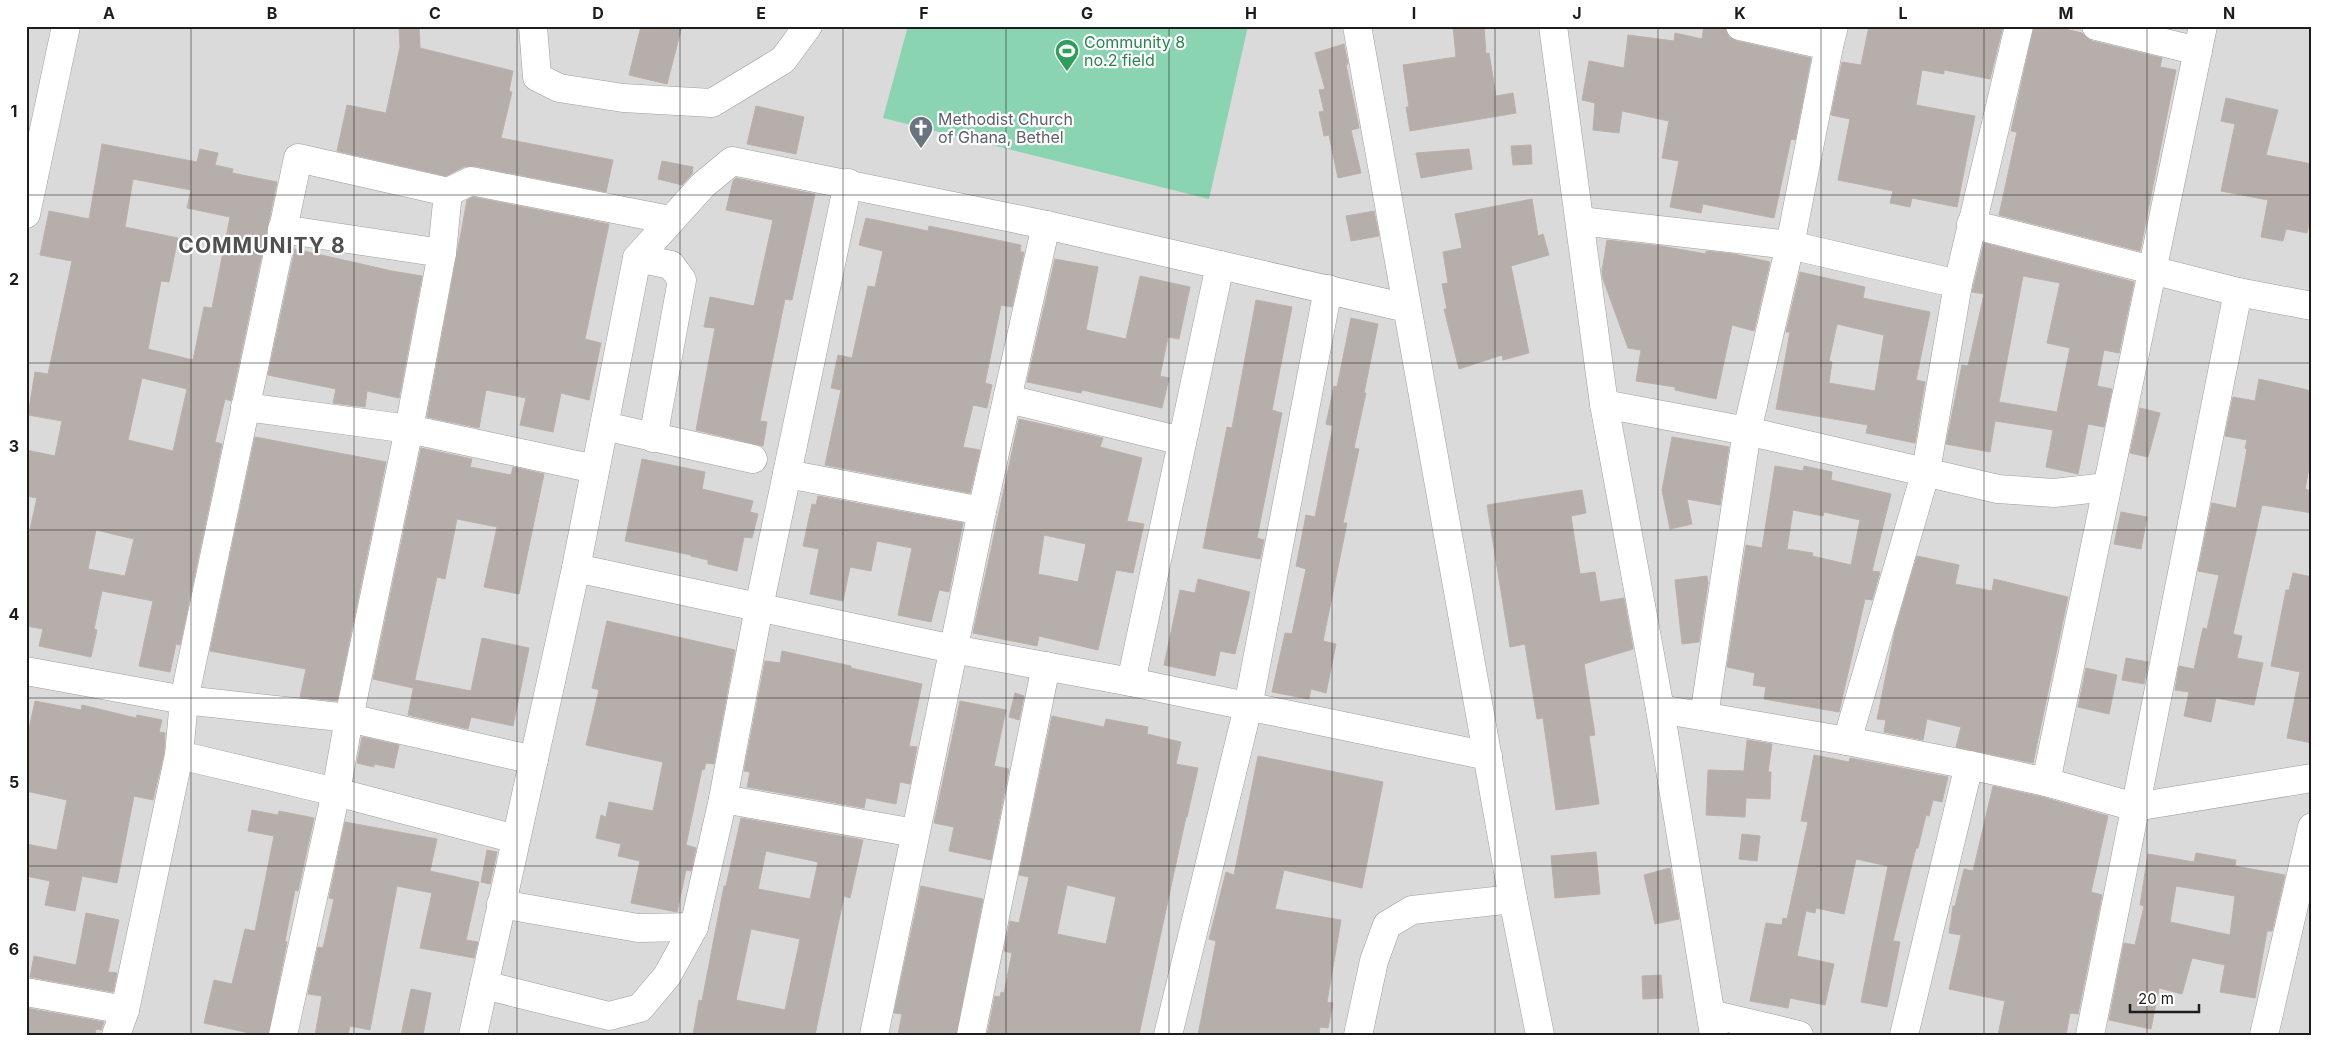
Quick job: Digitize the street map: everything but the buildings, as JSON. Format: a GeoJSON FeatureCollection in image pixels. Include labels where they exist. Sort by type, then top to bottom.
{"type":"FeatureCollection","features":[{"type":"Feature","properties":{"kind":"street"},"geometry":{"type":"LineString","coordinates":[[26,214],[29,185],[66,26]]}},
{"type":"Feature","properties":{"kind":"street"},"geometry":{"type":"LineString","coordinates":[[533,26],[537,77],[559,88],[623,98],[712,103],[782,60],[808,26]]}},
{"type":"Feature","properties":{"kind":"street"},"geometry":{"type":"LineString","coordinates":[[1357,26],[1513,899],[1540,1035]]}},
{"type":"Feature","properties":{"kind":"street"},"geometry":{"type":"LineString","coordinates":[[1553,26],[1604,404],[1660,709],[1713,1024],[1799,1035]]}},
{"type":"Feature","properties":{"kind":"street"},"geometry":{"type":"LineString","coordinates":[[1704,716],[1747,431],[1790,245],[1832,36],[1740,26]]}},
{"type":"Feature","properties":{"kind":"street"},"geometry":{"type":"LineString","coordinates":[[1847,741],[1926,471],[1958,284],[2019,26]]}},
{"type":"Feature","properties":{"kind":"street"},"geometry":{"type":"LineString","coordinates":[[2046,782],[2200,38],[2096,26]]}},
{"type":"Feature","properties":{"kind":"street"},"geometry":{"type":"LineString","coordinates":[[26,992],[121,1022],[179,755],[184,700],[298,158],[448,192],[471,181],[670,220]]}},
{"type":"Feature","properties":{"kind":"street"},"geometry":{"type":"LineString","coordinates":[[472,1035],[576,568],[637,258],[703,185],[732,161],[848,183],[1046,225],[1408,308]]}},
{"type":"Feature","properties":{"kind":"street"},"geometry":{"type":"LineString","coordinates":[[484,985],[609,1016],[640,1008],[667,976],[694,927],[723,799],[759,606],[848,183]]}},
{"type":"Feature","properties":{"kind":"street"},"geometry":{"type":"LineString","coordinates":[[283,1035],[336,792],[349,718],[409,429],[442,253],[448,192]]}},
{"type":"Feature","properties":{"kind":"street"},"geometry":{"type":"LineString","coordinates":[[1580,221],[1790,245],[1958,284]]}},
{"type":"Feature","properties":{"kind":"street"},"geometry":{"type":"LineString","coordinates":[[1971,224],[2238,292],[2312,306]]}},
{"type":"Feature","properties":{"kind":"street"},"geometry":{"type":"LineString","coordinates":[[874,1035],[982,511],[1046,225]]}},
{"type":"Feature","properties":{"kind":"street"},"geometry":{"type":"LineString","coordinates":[[282,229],[442,253]]}},
{"type":"Feature","properties":{"kind":"street"},"geometry":{"type":"LineString","coordinates":[[637,258],[671,266],[682,280],[653,438]]}},
{"type":"Feature","properties":{"kind":"street"},"geometry":{"type":"LineString","coordinates":[[1131,682],[1220,265]]}},
{"type":"Feature","properties":{"kind":"street"},"geometry":{"type":"LineString","coordinates":[[1168,1035],[1248,707],[1328,289]]}},
{"type":"Feature","properties":{"kind":"street"},"geometry":{"type":"LineString","coordinates":[[2090,1035],[2238,292]]}},
{"type":"Feature","properties":{"kind":"street"},"geometry":{"type":"LineString","coordinates":[[1008,399],[1182,441]]}},
{"type":"Feature","properties":{"kind":"street"},"geometry":{"type":"LineString","coordinates":[[1604,404],[1747,431],[1998,489],[2054,493],[2107,487]]}},
{"type":"Feature","properties":{"kind":"street"},"geometry":{"type":"LineString","coordinates":[[246,407],[409,429],[595,469]]}},
{"type":"Feature","properties":{"kind":"street"},"geometry":{"type":"LineString","coordinates":[[604,426],[753,460]]}},
{"type":"Feature","properties":{"kind":"street"},"geometry":{"type":"LineString","coordinates":[[787,474],[982,511]]}},
{"type":"Feature","properties":{"kind":"street"},"geometry":{"type":"LineString","coordinates":[[576,568],[953,649],[1131,682],[1488,756]]}},
{"type":"Feature","properties":{"kind":"street"},"geometry":{"type":"LineString","coordinates":[[971,1035],[1046,666]]}},
{"type":"Feature","properties":{"kind":"street"},"geometry":{"type":"LineString","coordinates":[[26,671],[184,700],[349,718],[534,760]]}},
{"type":"Feature","properties":{"kind":"street"},"geometry":{"type":"LineString","coordinates":[[1660,709],[1847,741],[1969,765],[2046,782],[2135,807],[2312,778]]}},
{"type":"Feature","properties":{"kind":"street"},"geometry":{"type":"LineString","coordinates":[[179,755],[336,792],[516,839]]}},
{"type":"Feature","properties":{"kind":"street"},"geometry":{"type":"LineString","coordinates":[[1904,1035],[1969,765]]}},
{"type":"Feature","properties":{"kind":"street"},"geometry":{"type":"LineString","coordinates":[[723,799],[915,832]]}},
{"type":"Feature","properties":{"kind":"street"},"geometry":{"type":"LineString","coordinates":[[2264,1035],[2312,827]]}},
{"type":"Feature","properties":{"kind":"street"},"geometry":{"type":"LineString","coordinates":[[1358,1035],[1374,961],[1386,925],[1412,910],[1513,899]]}},
{"type":"Feature","properties":{"kind":"street"},"geometry":{"type":"LineString","coordinates":[[502,904],[638,928],[694,927]]}},
{"type":"Feature","properties":{"kind":"shaded area"},"geometry":{"type":"Polygon","coordinates":[[[26,26],[2312,26],[2312,1035],[26,1035],[26,26]]]}},
{"type":"Feature","properties":{"kind":"green space","name":"Community 8 no.2 field"},"geometry":{"type":"Polygon","coordinates":[[[908,26],[1248,26],[1209,199],[883,118],[908,26]]]}},
{"type":"Feature","properties":{"kind":"place","name":"Community 8 no.2 field"},"geometry":{"type":"Point","coordinates":[1067,72]}},
{"type":"Feature","properties":{"kind":"place","name":"Methodist Church of Ghana, Bethel"},"geometry":{"type":"Point","coordinates":[921,149]}},
{"type":"Feature","properties":{"kind":"district","name":"COMMUNITY 8"},"geometry":{"type":"Point","coordinates":[262,245]}}]}
